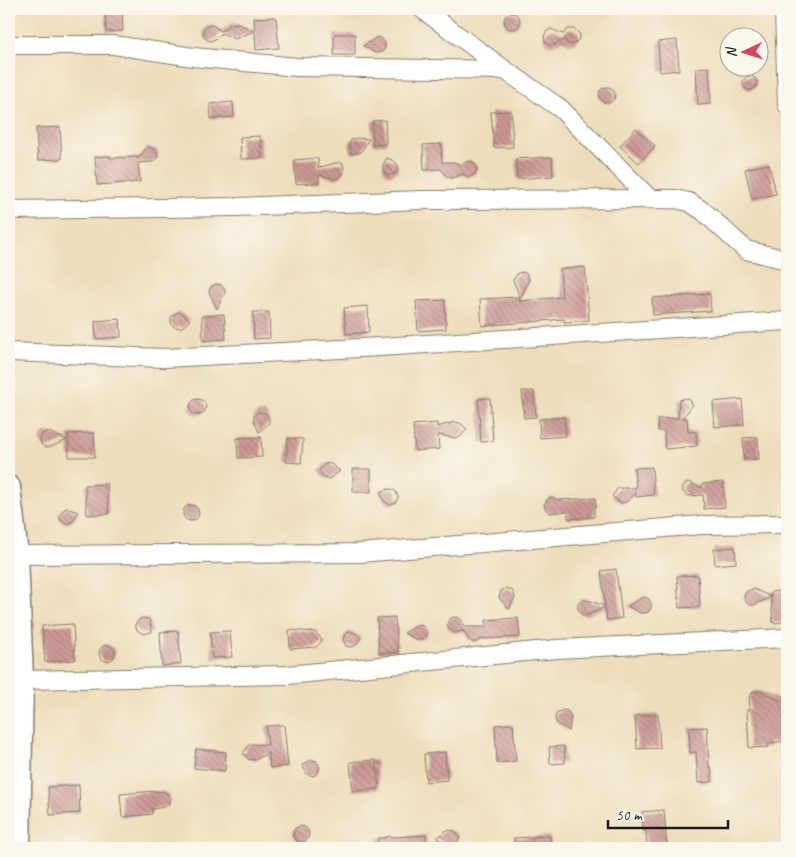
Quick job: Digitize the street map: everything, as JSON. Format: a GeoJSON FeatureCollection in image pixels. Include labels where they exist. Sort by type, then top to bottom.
{"type":"FeatureCollection","features":[{"type":"Feature","properties":{"kind":"main road"},"geometry":{"type":"LineString","coordinates":[[9,487],[17,555],[15,620],[22,680],[14,796],[19,848]]}},
{"type":"Feature","properties":{"kind":"street"},"geometry":{"type":"LineString","coordinates":[[422,9],[561,109],[650,199]]}},
{"type":"Feature","properties":{"kind":"street"},"geometry":{"type":"LineString","coordinates":[[784,9],[787,105]]}},
{"type":"Feature","properties":{"kind":"street"},"geometry":{"type":"LineString","coordinates":[[9,46],[114,45],[193,57],[297,67],[505,70]]}},
{"type":"Feature","properties":{"kind":"street"},"geometry":{"type":"LineString","coordinates":[[9,210],[237,208],[422,200],[675,199],[689,202],[703,210],[746,250],[787,260]]}},
{"type":"Feature","properties":{"kind":"street"},"geometry":{"type":"LineString","coordinates":[[9,352],[164,358],[380,347],[787,321]]}},
{"type":"Feature","properties":{"kind":"street"},"geometry":{"type":"LineString","coordinates":[[17,555],[360,553],[702,525],[787,524]]}},
{"type":"Feature","properties":{"kind":"street"},"geometry":{"type":"LineString","coordinates":[[22,680],[287,675],[557,649],[787,638]]}},
{"type":"Feature","properties":{"kind":"building"},"geometry":{"type":"Polygon","coordinates":[[[105,9],[122,9],[123,31],[106,32],[105,9]]]}},
{"type":"Feature","properties":{"kind":"building"},"geometry":{"type":"Polygon","coordinates":[[[512,13],[518,15],[520,21],[518,27],[512,29],[506,27],[504,21],[506,15],[512,13]]]}},
{"type":"Feature","properties":{"kind":"building"},"geometry":{"type":"Polygon","coordinates":[[[276,17],[279,48],[256,50],[254,18],[276,17]]]}},
{"type":"Feature","properties":{"kind":"building"},"geometry":{"type":"Polygon","coordinates":[[[237,23],[254,31],[235,39],[222,33],[210,41],[203,35],[204,29],[207,26],[213,25],[221,31],[231,24],[237,23]]]}},
{"type":"Feature","properties":{"kind":"building"},"geometry":{"type":"Polygon","coordinates":[[[551,29],[563,34],[568,29],[574,29],[580,34],[579,39],[574,44],[569,44],[563,40],[554,45],[549,45],[545,42],[544,37],[546,32],[551,29]]]}},
{"type":"Feature","properties":{"kind":"building"},"geometry":{"type":"Polygon","coordinates":[[[334,34],[355,34],[355,55],[334,55],[334,34]]]}},
{"type":"Feature","properties":{"kind":"building"},"geometry":{"type":"Polygon","coordinates":[[[377,37],[385,43],[385,48],[382,52],[375,53],[363,46],[377,37]]]}},
{"type":"Feature","properties":{"kind":"building"},"geometry":{"type":"Polygon","coordinates":[[[677,40],[679,70],[660,72],[658,42],[677,40]]]}},
{"type":"Feature","properties":{"kind":"building"},"geometry":{"type":"Polygon","coordinates":[[[709,67],[711,104],[698,105],[696,68],[709,67]]]}},
{"type":"Feature","properties":{"kind":"building"},"geometry":{"type":"Polygon","coordinates":[[[745,78],[755,78],[755,88],[750,90],[745,88],[743,83],[745,78]]]}},
{"type":"Feature","properties":{"kind":"building"},"geometry":{"type":"Polygon","coordinates":[[[607,87],[613,89],[615,95],[613,101],[607,103],[601,101],[599,95],[601,89],[607,87]]]}},
{"type":"Feature","properties":{"kind":"building"},"geometry":{"type":"Polygon","coordinates":[[[233,102],[234,117],[211,119],[210,104],[233,102]]]}},
{"type":"Feature","properties":{"kind":"building"},"geometry":{"type":"Polygon","coordinates":[[[511,111],[513,147],[494,148],[491,112],[511,111]]]}},
{"type":"Feature","properties":{"kind":"building"},"geometry":{"type":"Polygon","coordinates":[[[385,120],[386,144],[373,145],[372,121],[385,120]]]}},
{"type":"Feature","properties":{"kind":"building"},"geometry":{"type":"Polygon","coordinates":[[[60,127],[62,159],[38,160],[36,128],[60,127]]]}},
{"type":"Feature","properties":{"kind":"building"},"geometry":{"type":"Polygon","coordinates":[[[636,128],[655,146],[639,163],[620,146],[636,128]]]}},
{"type":"Feature","properties":{"kind":"building"},"geometry":{"type":"Polygon","coordinates":[[[260,136],[262,158],[241,159],[240,137],[260,136]]]}},
{"type":"Feature","properties":{"kind":"building"},"geometry":{"type":"Polygon","coordinates":[[[356,138],[369,139],[361,152],[352,154],[349,145],[351,140],[356,138]]]}},
{"type":"Feature","properties":{"kind":"building"},"geometry":{"type":"Polygon","coordinates":[[[441,144],[442,162],[454,162],[461,165],[471,161],[477,166],[475,174],[469,177],[463,174],[452,178],[447,177],[441,169],[424,170],[423,145],[441,144]]]}},
{"type":"Feature","properties":{"kind":"building"},"geometry":{"type":"Polygon","coordinates":[[[149,147],[157,150],[158,157],[153,162],[138,163],[140,182],[97,185],[95,157],[138,157],[138,159],[145,149],[149,147]]]}},
{"type":"Feature","properties":{"kind":"building"},"geometry":{"type":"Polygon","coordinates":[[[552,157],[553,176],[517,179],[516,159],[552,157]]]}},
{"type":"Feature","properties":{"kind":"building"},"geometry":{"type":"Polygon","coordinates":[[[318,158],[318,168],[335,163],[343,163],[344,171],[342,176],[336,179],[319,175],[319,183],[296,184],[294,160],[318,158]]]}},
{"type":"Feature","properties":{"kind":"building"},"geometry":{"type":"Polygon","coordinates":[[[387,158],[398,165],[398,171],[392,175],[388,175],[383,170],[383,165],[387,158]]]}},
{"type":"Feature","properties":{"kind":"building"},"geometry":{"type":"Polygon","coordinates":[[[769,164],[776,194],[752,199],[745,169],[769,164]]]}},
{"type":"Feature","properties":{"kind":"building"},"geometry":{"type":"Polygon","coordinates":[[[585,267],[589,320],[564,322],[564,319],[482,326],[480,299],[520,297],[513,280],[518,273],[525,273],[529,280],[519,301],[562,297],[560,269],[585,267]]]}},
{"type":"Feature","properties":{"kind":"building"},"geometry":{"type":"Polygon","coordinates":[[[216,284],[221,285],[225,290],[217,309],[209,291],[216,284]]]}},
{"type":"Feature","properties":{"kind":"building"},"geometry":{"type":"Polygon","coordinates":[[[710,294],[711,311],[653,315],[652,298],[710,294]]]}},
{"type":"Feature","properties":{"kind":"building"},"geometry":{"type":"Polygon","coordinates":[[[445,300],[446,329],[418,331],[416,301],[445,300]]]}},
{"type":"Feature","properties":{"kind":"building"},"geometry":{"type":"Polygon","coordinates":[[[368,306],[369,332],[346,334],[344,308],[368,306]]]}},
{"type":"Feature","properties":{"kind":"building"},"geometry":{"type":"Polygon","coordinates":[[[178,312],[190,320],[181,328],[174,327],[171,323],[171,317],[178,312]]]}},
{"type":"Feature","properties":{"kind":"building"},"geometry":{"type":"Polygon","coordinates":[[[253,312],[269,312],[270,338],[254,339],[253,312]]]}},
{"type":"Feature","properties":{"kind":"building"},"geometry":{"type":"Polygon","coordinates":[[[224,314],[226,339],[203,341],[202,316],[224,314]]]}},
{"type":"Feature","properties":{"kind":"building"},"geometry":{"type":"Polygon","coordinates":[[[120,319],[121,337],[96,339],[95,321],[120,319]]]}},
{"type":"Feature","properties":{"kind":"building"},"geometry":{"type":"Polygon","coordinates":[[[522,391],[534,391],[536,417],[524,418],[522,391]]]}},
{"type":"Feature","properties":{"kind":"building"},"geometry":{"type":"Polygon","coordinates":[[[490,398],[493,441],[481,442],[478,399],[490,398]]]}},
{"type":"Feature","properties":{"kind":"building"},"geometry":{"type":"Polygon","coordinates":[[[684,398],[689,399],[693,405],[682,418],[687,418],[688,432],[696,432],[697,446],[665,449],[664,431],[658,431],[657,419],[678,418],[679,401],[684,398]]]}},
{"type":"Feature","properties":{"kind":"building"},"geometry":{"type":"Polygon","coordinates":[[[198,399],[204,401],[206,407],[204,413],[198,415],[192,413],[190,407],[192,401],[198,399]]]}},
{"type":"Feature","properties":{"kind":"building"},"geometry":{"type":"Polygon","coordinates":[[[742,399],[744,425],[715,427],[713,402],[742,399]]]}},
{"type":"Feature","properties":{"kind":"building"},"geometry":{"type":"Polygon","coordinates":[[[258,412],[266,413],[269,419],[269,423],[259,432],[254,421],[254,416],[258,412]]]}},
{"type":"Feature","properties":{"kind":"building"},"geometry":{"type":"Polygon","coordinates":[[[564,417],[566,436],[540,438],[539,419],[564,417]]]}},
{"type":"Feature","properties":{"kind":"building"},"geometry":{"type":"Polygon","coordinates":[[[455,422],[460,423],[467,429],[460,437],[438,435],[439,449],[415,451],[413,425],[437,423],[437,427],[455,422]]]}},
{"type":"Feature","properties":{"kind":"building"},"geometry":{"type":"Polygon","coordinates":[[[47,432],[67,440],[50,447],[45,447],[41,444],[40,439],[42,434],[47,432]]]}},
{"type":"Feature","properties":{"kind":"building"},"geometry":{"type":"Polygon","coordinates":[[[94,433],[95,457],[69,457],[68,434],[94,433]]]}},
{"type":"Feature","properties":{"kind":"building"},"geometry":{"type":"Polygon","coordinates":[[[261,437],[262,457],[238,458],[237,438],[261,437]]]}},
{"type":"Feature","properties":{"kind":"building"},"geometry":{"type":"Polygon","coordinates":[[[758,437],[759,459],[744,460],[743,438],[758,437]]]}},
{"type":"Feature","properties":{"kind":"building"},"geometry":{"type":"Polygon","coordinates":[[[288,438],[303,439],[301,463],[286,462],[288,438]]]}},
{"type":"Feature","properties":{"kind":"building"},"geometry":{"type":"Polygon","coordinates":[[[330,463],[340,471],[328,479],[319,470],[325,464],[330,463]]]}},
{"type":"Feature","properties":{"kind":"building"},"geometry":{"type":"Polygon","coordinates":[[[652,467],[654,495],[636,497],[636,493],[626,502],[622,503],[612,496],[618,488],[636,488],[634,468],[652,467]]]}},
{"type":"Feature","properties":{"kind":"building"},"geometry":{"type":"Polygon","coordinates":[[[353,469],[371,469],[371,492],[353,492],[353,469]]]}},
{"type":"Feature","properties":{"kind":"building"},"geometry":{"type":"Polygon","coordinates":[[[688,482],[702,488],[702,484],[723,482],[725,507],[704,509],[703,495],[688,496],[683,492],[683,486],[688,482]]]}},
{"type":"Feature","properties":{"kind":"building"},"geometry":{"type":"Polygon","coordinates":[[[107,484],[109,514],[87,515],[85,485],[107,484]]]}},
{"type":"Feature","properties":{"kind":"building"},"geometry":{"type":"Polygon","coordinates":[[[389,489],[394,490],[398,497],[396,502],[390,505],[384,501],[380,492],[389,489]]]}},
{"type":"Feature","properties":{"kind":"building"},"geometry":{"type":"Polygon","coordinates":[[[551,497],[559,500],[595,498],[594,517],[568,519],[568,511],[550,513],[544,505],[551,497]]]}},
{"type":"Feature","properties":{"kind":"building"},"geometry":{"type":"Polygon","coordinates":[[[191,505],[197,507],[199,513],[197,519],[191,521],[185,519],[183,513],[185,507],[191,505]]]}},
{"type":"Feature","properties":{"kind":"building"},"geometry":{"type":"Polygon","coordinates":[[[66,508],[78,512],[73,521],[67,524],[61,521],[59,516],[66,508]]]}},
{"type":"Feature","properties":{"kind":"building"},"geometry":{"type":"Polygon","coordinates":[[[735,547],[736,563],[715,565],[714,549],[735,547]]]}},
{"type":"Feature","properties":{"kind":"building"},"geometry":{"type":"Polygon","coordinates":[[[616,569],[622,618],[607,620],[605,607],[588,615],[581,614],[578,604],[582,600],[605,606],[601,571],[616,569]]]}},
{"type":"Feature","properties":{"kind":"building"},"geometry":{"type":"Polygon","coordinates":[[[698,575],[700,607],[679,608],[677,576],[698,575]]]}},
{"type":"Feature","properties":{"kind":"building"},"geometry":{"type":"Polygon","coordinates":[[[506,588],[513,591],[515,597],[509,609],[499,598],[501,591],[506,588]]]}},
{"type":"Feature","properties":{"kind":"building"},"geometry":{"type":"Polygon","coordinates":[[[754,589],[771,597],[754,605],[749,605],[744,599],[745,593],[754,589]]]}},
{"type":"Feature","properties":{"kind":"building"},"geometry":{"type":"Polygon","coordinates":[[[787,590],[787,622],[773,623],[771,592],[787,590]]]}},
{"type":"Feature","properties":{"kind":"building"},"geometry":{"type":"Polygon","coordinates":[[[643,597],[648,598],[651,603],[651,608],[648,612],[640,613],[628,606],[643,597]]]}},
{"type":"Feature","properties":{"kind":"building"},"geometry":{"type":"Polygon","coordinates":[[[395,617],[398,652],[379,653],[377,618],[395,617]]]}},
{"type":"Feature","properties":{"kind":"building"},"geometry":{"type":"Polygon","coordinates":[[[454,617],[459,618],[465,627],[486,627],[486,620],[518,618],[520,637],[481,639],[477,642],[472,642],[464,631],[455,633],[449,629],[447,626],[448,622],[454,617]]]}},
{"type":"Feature","properties":{"kind":"building"},"geometry":{"type":"Polygon","coordinates":[[[142,618],[150,621],[152,632],[143,634],[137,630],[135,625],[142,618]]]}},
{"type":"Feature","properties":{"kind":"building"},"geometry":{"type":"Polygon","coordinates":[[[73,624],[75,660],[45,662],[42,626],[73,624]]]}},
{"type":"Feature","properties":{"kind":"building"},"geometry":{"type":"Polygon","coordinates":[[[418,625],[423,626],[427,632],[423,639],[417,640],[404,633],[418,625]]]}},
{"type":"Feature","properties":{"kind":"building"},"geometry":{"type":"Polygon","coordinates":[[[289,630],[315,632],[321,638],[321,642],[316,647],[290,649],[289,630]]]}},
{"type":"Feature","properties":{"kind":"building"},"geometry":{"type":"Polygon","coordinates":[[[178,631],[181,664],[162,666],[160,632],[178,631]]]}},
{"type":"Feature","properties":{"kind":"building"},"geometry":{"type":"Polygon","coordinates":[[[230,631],[232,657],[212,658],[210,632],[230,631]]]}},
{"type":"Feature","properties":{"kind":"building"},"geometry":{"type":"Polygon","coordinates":[[[350,631],[361,638],[355,646],[351,647],[346,646],[343,640],[345,634],[350,631]]]}},
{"type":"Feature","properties":{"kind":"building"},"geometry":{"type":"Polygon","coordinates":[[[107,645],[113,647],[115,653],[113,659],[107,661],[101,659],[99,653],[101,647],[107,645]]]}},
{"type":"Feature","properties":{"kind":"building"},"geometry":{"type":"Polygon","coordinates":[[[754,691],[759,691],[787,703],[787,741],[769,743],[769,747],[749,748],[747,710],[750,710],[749,697],[754,691]]]}},
{"type":"Feature","properties":{"kind":"building"},"geometry":{"type":"Polygon","coordinates":[[[562,710],[567,711],[571,716],[569,731],[555,720],[557,713],[562,710]]]}},
{"type":"Feature","properties":{"kind":"building"},"geometry":{"type":"Polygon","coordinates":[[[658,714],[660,748],[637,749],[635,716],[658,714]]]}},
{"type":"Feature","properties":{"kind":"building"},"geometry":{"type":"Polygon","coordinates":[[[513,724],[516,761],[497,763],[495,725],[513,724]]]}},
{"type":"Feature","properties":{"kind":"building"},"geometry":{"type":"Polygon","coordinates":[[[284,725],[288,766],[270,768],[268,753],[255,760],[248,759],[243,753],[251,744],[268,745],[266,726],[284,725]]]}},
{"type":"Feature","properties":{"kind":"building"},"geometry":{"type":"Polygon","coordinates":[[[707,727],[709,767],[711,767],[712,782],[698,783],[696,752],[690,753],[689,728],[707,727]]]}},
{"type":"Feature","properties":{"kind":"building"},"geometry":{"type":"Polygon","coordinates":[[[564,746],[565,763],[550,764],[549,747],[564,746]]]}},
{"type":"Feature","properties":{"kind":"building"},"geometry":{"type":"Polygon","coordinates":[[[196,749],[226,752],[225,771],[194,768],[196,749]]]}},
{"type":"Feature","properties":{"kind":"building"},"geometry":{"type":"Polygon","coordinates":[[[445,752],[447,780],[426,782],[424,754],[445,752]]]}},
{"type":"Feature","properties":{"kind":"building"},"geometry":{"type":"Polygon","coordinates":[[[311,760],[316,761],[319,765],[319,771],[314,776],[307,774],[302,765],[311,760]]]}},
{"type":"Feature","properties":{"kind":"building"},"geometry":{"type":"Polygon","coordinates":[[[376,760],[379,789],[353,791],[350,762],[376,760]]]}},
{"type":"Feature","properties":{"kind":"building"},"geometry":{"type":"Polygon","coordinates":[[[79,785],[80,813],[50,815],[48,787],[79,785]]]}},
{"type":"Feature","properties":{"kind":"building"},"geometry":{"type":"Polygon","coordinates":[[[164,792],[169,795],[168,805],[152,809],[152,814],[122,817],[120,794],[164,792]]]}},
{"type":"Feature","properties":{"kind":"building"},"geometry":{"type":"Polygon","coordinates":[[[664,810],[667,848],[647,848],[646,831],[643,831],[642,812],[664,810]]]}},
{"type":"Feature","properties":{"kind":"building"},"geometry":{"type":"Polygon","coordinates":[[[301,826],[307,828],[309,834],[307,840],[301,842],[295,840],[293,834],[295,828],[301,826]]]}},
{"type":"Feature","properties":{"kind":"building"},"geometry":{"type":"Polygon","coordinates":[[[447,830],[455,831],[460,838],[453,845],[448,845],[437,838],[447,830]]]}},
{"type":"Feature","properties":{"kind":"building"},"geometry":{"type":"Polygon","coordinates":[[[426,835],[427,848],[377,848],[378,838],[426,835]]]}},
{"type":"Feature","properties":{"kind":"building"},"geometry":{"type":"Polygon","coordinates":[[[550,836],[551,848],[514,848],[514,838],[550,836]]]}}]}
